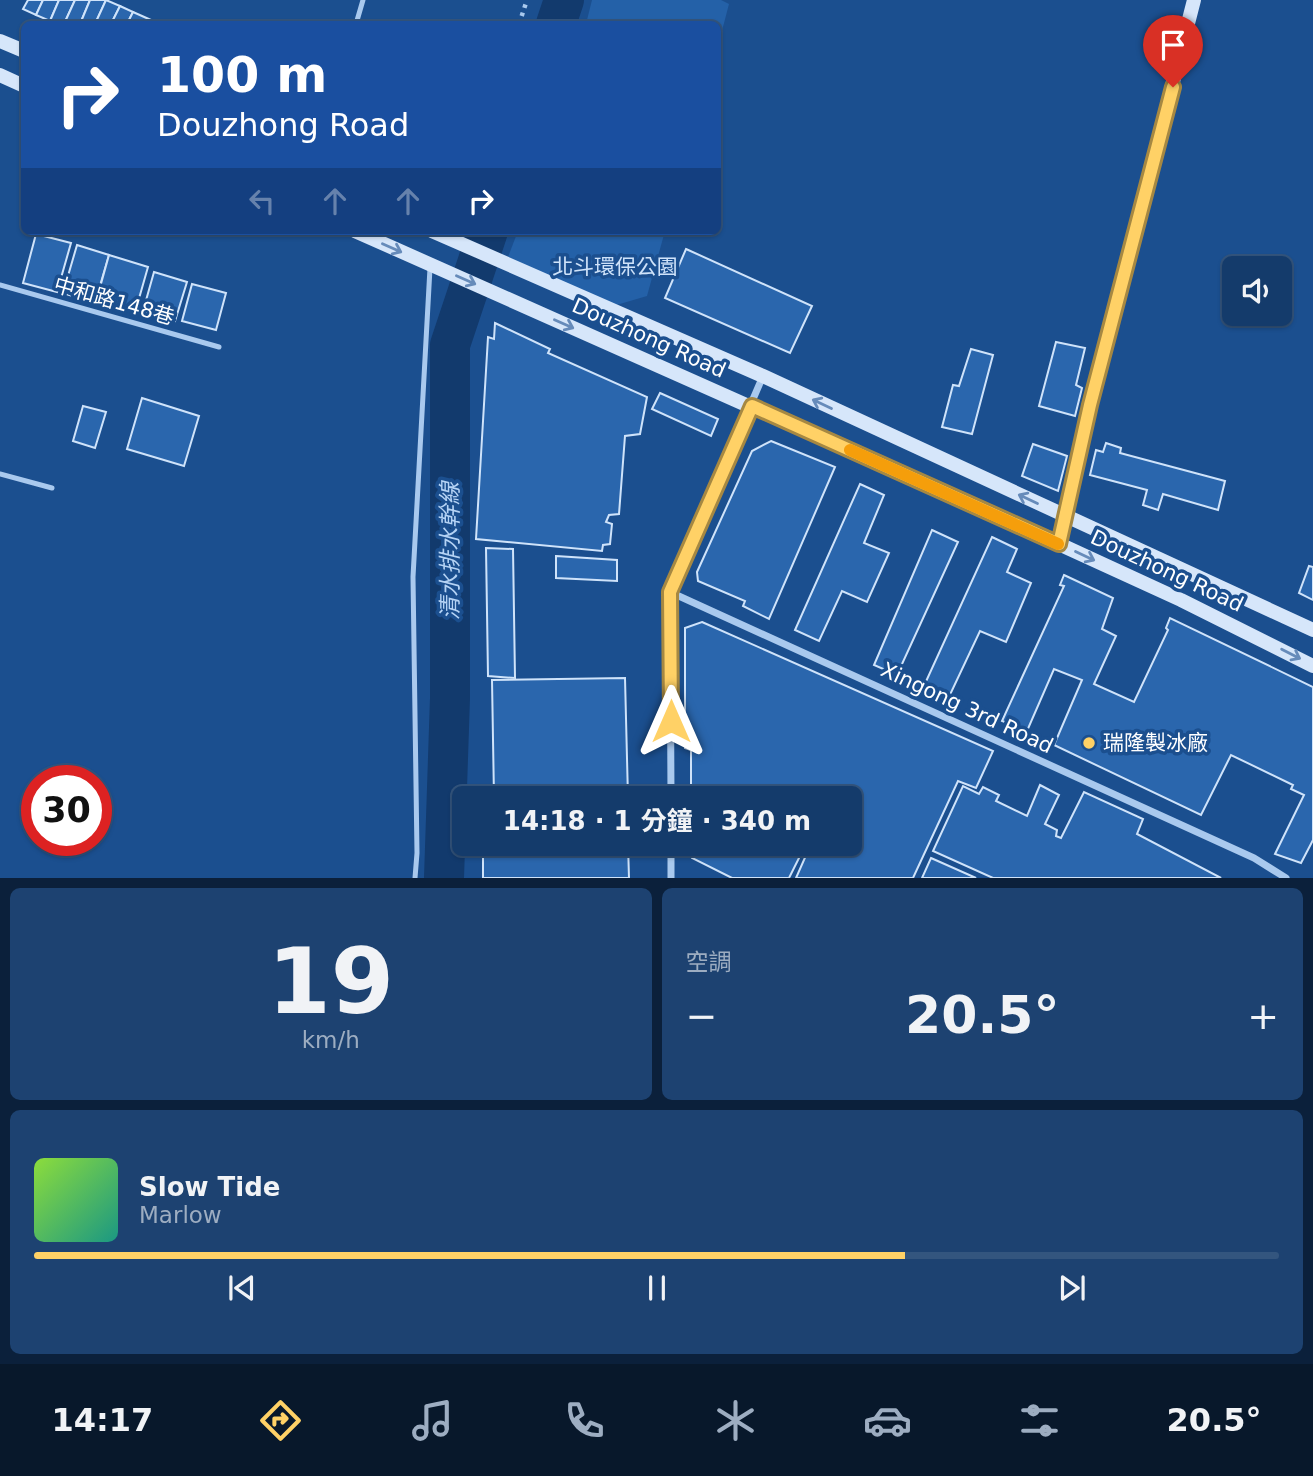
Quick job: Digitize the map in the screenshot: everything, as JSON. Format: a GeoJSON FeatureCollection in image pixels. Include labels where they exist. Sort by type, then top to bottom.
{"type":"FeatureCollection","features":[{"type":"Feature","properties":{"kind":"main road"},"geometry":{"type":"LineString","coordinates":[[1059,544],[1090,405],[1194,0]]}},
{"type":"Feature","properties":{"kind":"main road"},"geometry":{"type":"LineString","coordinates":[[0,41],[21,50]]}},
{"type":"Feature","properties":{"kind":"main road"},"geometry":{"type":"LineString","coordinates":[[0,75],[21,85]]}},
{"type":"Feature","properties":{"kind":"main road"},"geometry":{"type":"LineString","coordinates":[[364,235],[430,265]]}},
{"type":"Feature","properties":{"kind":"main road","name":"Douzhong Road"},"geometry":{"type":"LineString","coordinates":[[441,235],[763,376],[1313,629]]}},
{"type":"Feature","properties":{"kind":"main road","name":"Douzhong Road"},"geometry":{"type":"LineString","coordinates":[[430,265],[1059,544],[1181,600],[1313,666]]}},
{"type":"Feature","properties":{"kind":"street"},"geometry":{"type":"LineString","coordinates":[[671,786],[670,592],[763,376]]}},
{"type":"Feature","properties":{"kind":"street","name":"Xingong 3rd Road"},"geometry":{"type":"LineString","coordinates":[[670,592],[1254,858],[1286,877]]}},
{"type":"Feature","properties":{"kind":"street"},"geometry":{"type":"LineString","coordinates":[[671,856],[671,877]]}},
{"type":"Feature","properties":{"kind":"lane"},"geometry":{"type":"LineString","coordinates":[[357,21],[363,0]]}},
{"type":"Feature","properties":{"kind":"lane"},"geometry":{"type":"LineString","coordinates":[[415,877],[417,853],[413,577],[430,265]]}},
{"type":"Feature","properties":{"kind":"lane","name":"中和路148巷"},"geometry":{"type":"LineString","coordinates":[[0,285],[219,347]]}},
{"type":"Feature","properties":{"kind":"lane"},"geometry":{"type":"LineString","coordinates":[[0,474],[52,488]]}},
{"type":"Feature","properties":{"kind":"path"},"geometry":{"type":"LineString","coordinates":[[520,21],[527,0]]}},
{"type":"Feature","properties":{"kind":"green space"},"geometry":{"type":"Polygon","coordinates":[[[592,0],[721,0],[729,4],[721,35],[721,21],[587,21],[592,0]]]}},
{"type":"Feature","properties":{"kind":"green space","name":"北斗環保公園"},"geometry":{"type":"Polygon","coordinates":[[[516,235],[664,235],[647,296],[613,306],[508,257],[516,235]]]}},
{"type":"Feature","properties":{"kind":"building"},"geometry":{"type":"Polygon","coordinates":[[[28,0],[43,0],[36,15],[23,9],[28,0]]]}},
{"type":"Feature","properties":{"kind":"building"},"geometry":{"type":"Polygon","coordinates":[[[43,0],[59,0],[50,21],[36,15],[43,0]]]}},
{"type":"Feature","properties":{"kind":"building"},"geometry":{"type":"Polygon","coordinates":[[[59,0],[75,0],[65,21],[50,21],[59,0]]]}},
{"type":"Feature","properties":{"kind":"building"},"geometry":{"type":"Polygon","coordinates":[[[75,0],[90,0],[81,21],[65,21],[75,0]]]}},
{"type":"Feature","properties":{"kind":"building"},"geometry":{"type":"Polygon","coordinates":[[[90,0],[106,0],[96,21],[81,21],[90,0]]]}},
{"type":"Feature","properties":{"kind":"building"},"geometry":{"type":"Polygon","coordinates":[[[106,0],[120,6],[112,21],[96,21],[106,0]]]}},
{"type":"Feature","properties":{"kind":"building"},"geometry":{"type":"Polygon","coordinates":[[[120,6],[133,12],[128,21],[112,21],[120,6]]]}},
{"type":"Feature","properties":{"kind":"building"},"geometry":{"type":"Polygon","coordinates":[[[133,12],[151,20],[150,21],[128,21],[133,12]]]}},
{"type":"Feature","properties":{"kind":"building"},"geometry":{"type":"Polygon","coordinates":[[[36,235],[71,243],[57,292],[23,283],[36,235]]]}},
{"type":"Feature","properties":{"kind":"building"},"geometry":{"type":"Polygon","coordinates":[[[77,245],[109,255],[95,303],[63,293],[77,245]]]}},
{"type":"Feature","properties":{"kind":"building"},"geometry":{"type":"Polygon","coordinates":[[[686,249],[812,306],[790,353],[665,298],[686,249]]]}},
{"type":"Feature","properties":{"kind":"building"},"geometry":{"type":"Polygon","coordinates":[[[109,255],[148,267],[136,309],[97,298],[109,255]]]}},
{"type":"Feature","properties":{"kind":"building"},"geometry":{"type":"Polygon","coordinates":[[[154,272],[187,282],[175,321],[143,311],[154,272]]]}},
{"type":"Feature","properties":{"kind":"building"},"geometry":{"type":"Polygon","coordinates":[[[192,284],[226,293],[216,330],[182,321],[192,284]]]}},
{"type":"Feature","properties":{"kind":"building"},"geometry":{"type":"Polygon","coordinates":[[[495,323],[550,349],[548,353],[647,397],[640,434],[625,436],[619,514],[609,515],[606,522],[612,524],[610,544],[603,545],[602,551],[476,539],[488,337],[494,339],[495,323]]]}},
{"type":"Feature","properties":{"kind":"building"},"geometry":{"type":"Polygon","coordinates":[[[1056,342],[1085,348],[1076,385],[1082,388],[1075,416],[1039,406],[1056,342]]]}},
{"type":"Feature","properties":{"kind":"building"},"geometry":{"type":"Polygon","coordinates":[[[971,349],[993,355],[972,434],[942,427],[953,385],[959,386],[971,349]]]}},
{"type":"Feature","properties":{"kind":"building"},"geometry":{"type":"Polygon","coordinates":[[[660,393],[718,419],[711,436],[652,409],[660,393]]]}},
{"type":"Feature","properties":{"kind":"building"},"geometry":{"type":"Polygon","coordinates":[[[142,398],[199,416],[184,466],[127,449],[142,398]]]}},
{"type":"Feature","properties":{"kind":"building"},"geometry":{"type":"Polygon","coordinates":[[[83,406],[106,412],[95,448],[73,441],[83,406]]]}},
{"type":"Feature","properties":{"kind":"building"},"geometry":{"type":"Polygon","coordinates":[[[771,441],[835,467],[769,619],[743,606],[745,601],[698,581],[697,572],[752,451],[771,441]]]}},
{"type":"Feature","properties":{"kind":"building"},"geometry":{"type":"Polygon","coordinates":[[[1106,443],[1121,448],[1120,453],[1225,481],[1218,510],[1163,494],[1158,510],[1143,505],[1147,490],[1090,475],[1096,450],[1103,452],[1106,443]]]}},
{"type":"Feature","properties":{"kind":"building"},"geometry":{"type":"Polygon","coordinates":[[[1033,444],[1067,456],[1058,491],[1022,476],[1033,444]]]}},
{"type":"Feature","properties":{"kind":"building"},"geometry":{"type":"Polygon","coordinates":[[[860,484],[884,495],[864,543],[889,553],[867,602],[842,591],[819,641],[795,630],[860,484]]]}},
{"type":"Feature","properties":{"kind":"building"},"geometry":{"type":"Polygon","coordinates":[[[932,530],[958,542],[897,675],[874,665],[932,530]]]}},
{"type":"Feature","properties":{"kind":"building"},"geometry":{"type":"Polygon","coordinates":[[[992,537],[1017,549],[1007,572],[1031,583],[1006,642],[980,631],[948,699],[923,688],[992,537]]]}},
{"type":"Feature","properties":{"kind":"building"},"geometry":{"type":"Polygon","coordinates":[[[486,548],[513,549],[515,678],[488,676],[486,548]]]}},
{"type":"Feature","properties":{"kind":"building"},"geometry":{"type":"Polygon","coordinates":[[[556,556],[617,560],[617,581],[556,578],[556,556]]]}},
{"type":"Feature","properties":{"kind":"building"},"geometry":{"type":"Polygon","coordinates":[[[1309,566],[1313,567],[1313,600],[1299,593],[1309,566]]]}},
{"type":"Feature","properties":{"kind":"building"},"geometry":{"type":"Polygon","coordinates":[[[1064,575],[1113,598],[1102,629],[1116,636],[1094,684],[1134,702],[1168,630],[1166,628],[1170,618],[1313,687],[1313,840],[1301,863],[1275,854],[1304,795],[1291,789],[1293,785],[1231,755],[1201,815],[1054,745],[1082,680],[1054,669],[1027,731],[1002,721],[1064,586],[1060,585],[1064,575]]]}},
{"type":"Feature","properties":{"kind":"building"},"geometry":{"type":"Polygon","coordinates":[[[702,622],[993,751],[976,788],[958,781],[913,878],[796,878],[806,856],[862,856],[862,786],[691,786],[691,750],[685,748],[685,628],[702,622]]]}},
{"type":"Feature","properties":{"kind":"building"},"geometry":{"type":"Polygon","coordinates":[[[625,678],[628,786],[494,786],[492,680],[625,678]]]}},
{"type":"Feature","properties":{"kind":"building"},"geometry":{"type":"Polygon","coordinates":[[[1040,785],[1059,795],[1045,824],[1057,830],[1056,836],[1061,838],[1084,792],[1143,819],[1137,834],[1221,878],[993,878],[933,851],[963,786],[979,794],[983,787],[999,795],[996,801],[1027,816],[1040,785]]]}},
{"type":"Feature","properties":{"kind":"building"},"geometry":{"type":"Polygon","coordinates":[[[483,856],[628,856],[629,878],[483,878],[483,856]]]}},
{"type":"Feature","properties":{"kind":"building"},"geometry":{"type":"Polygon","coordinates":[[[800,856],[789,878],[732,878],[692,858],[800,856]]]}},
{"type":"Feature","properties":{"kind":"building"},"geometry":{"type":"Polygon","coordinates":[[[931,858],[976,878],[922,878],[931,858]]]}},
{"type":"Feature","properties":{"kind":"waterway","name":"清水排水幹線"},"geometry":{"type":"LineString","coordinates":[[557,21],[564,0]]}},
{"type":"Feature","properties":{"kind":"waterway","name":"清水排水幹線"},"geometry":{"type":"LineString","coordinates":[[444,878],[450,698],[450,345],[487,235]]}},
{"type":"Feature","properties":{"kind":"slow traffic"},"geometry":{"type":"LineString","coordinates":[[850,450],[1058,544]]}},
{"type":"Feature","properties":{"kind":"place","name":"瑞隆製冰廠"},"geometry":{"type":"Point","coordinates":[1089,743]}},
{"type":"Feature","properties":{"kind":"route"},"geometry":{"type":"LineString","coordinates":[[671,721],[670,592],[752,406],[1059,544],[1090,405],[1173,87]]}}]}
